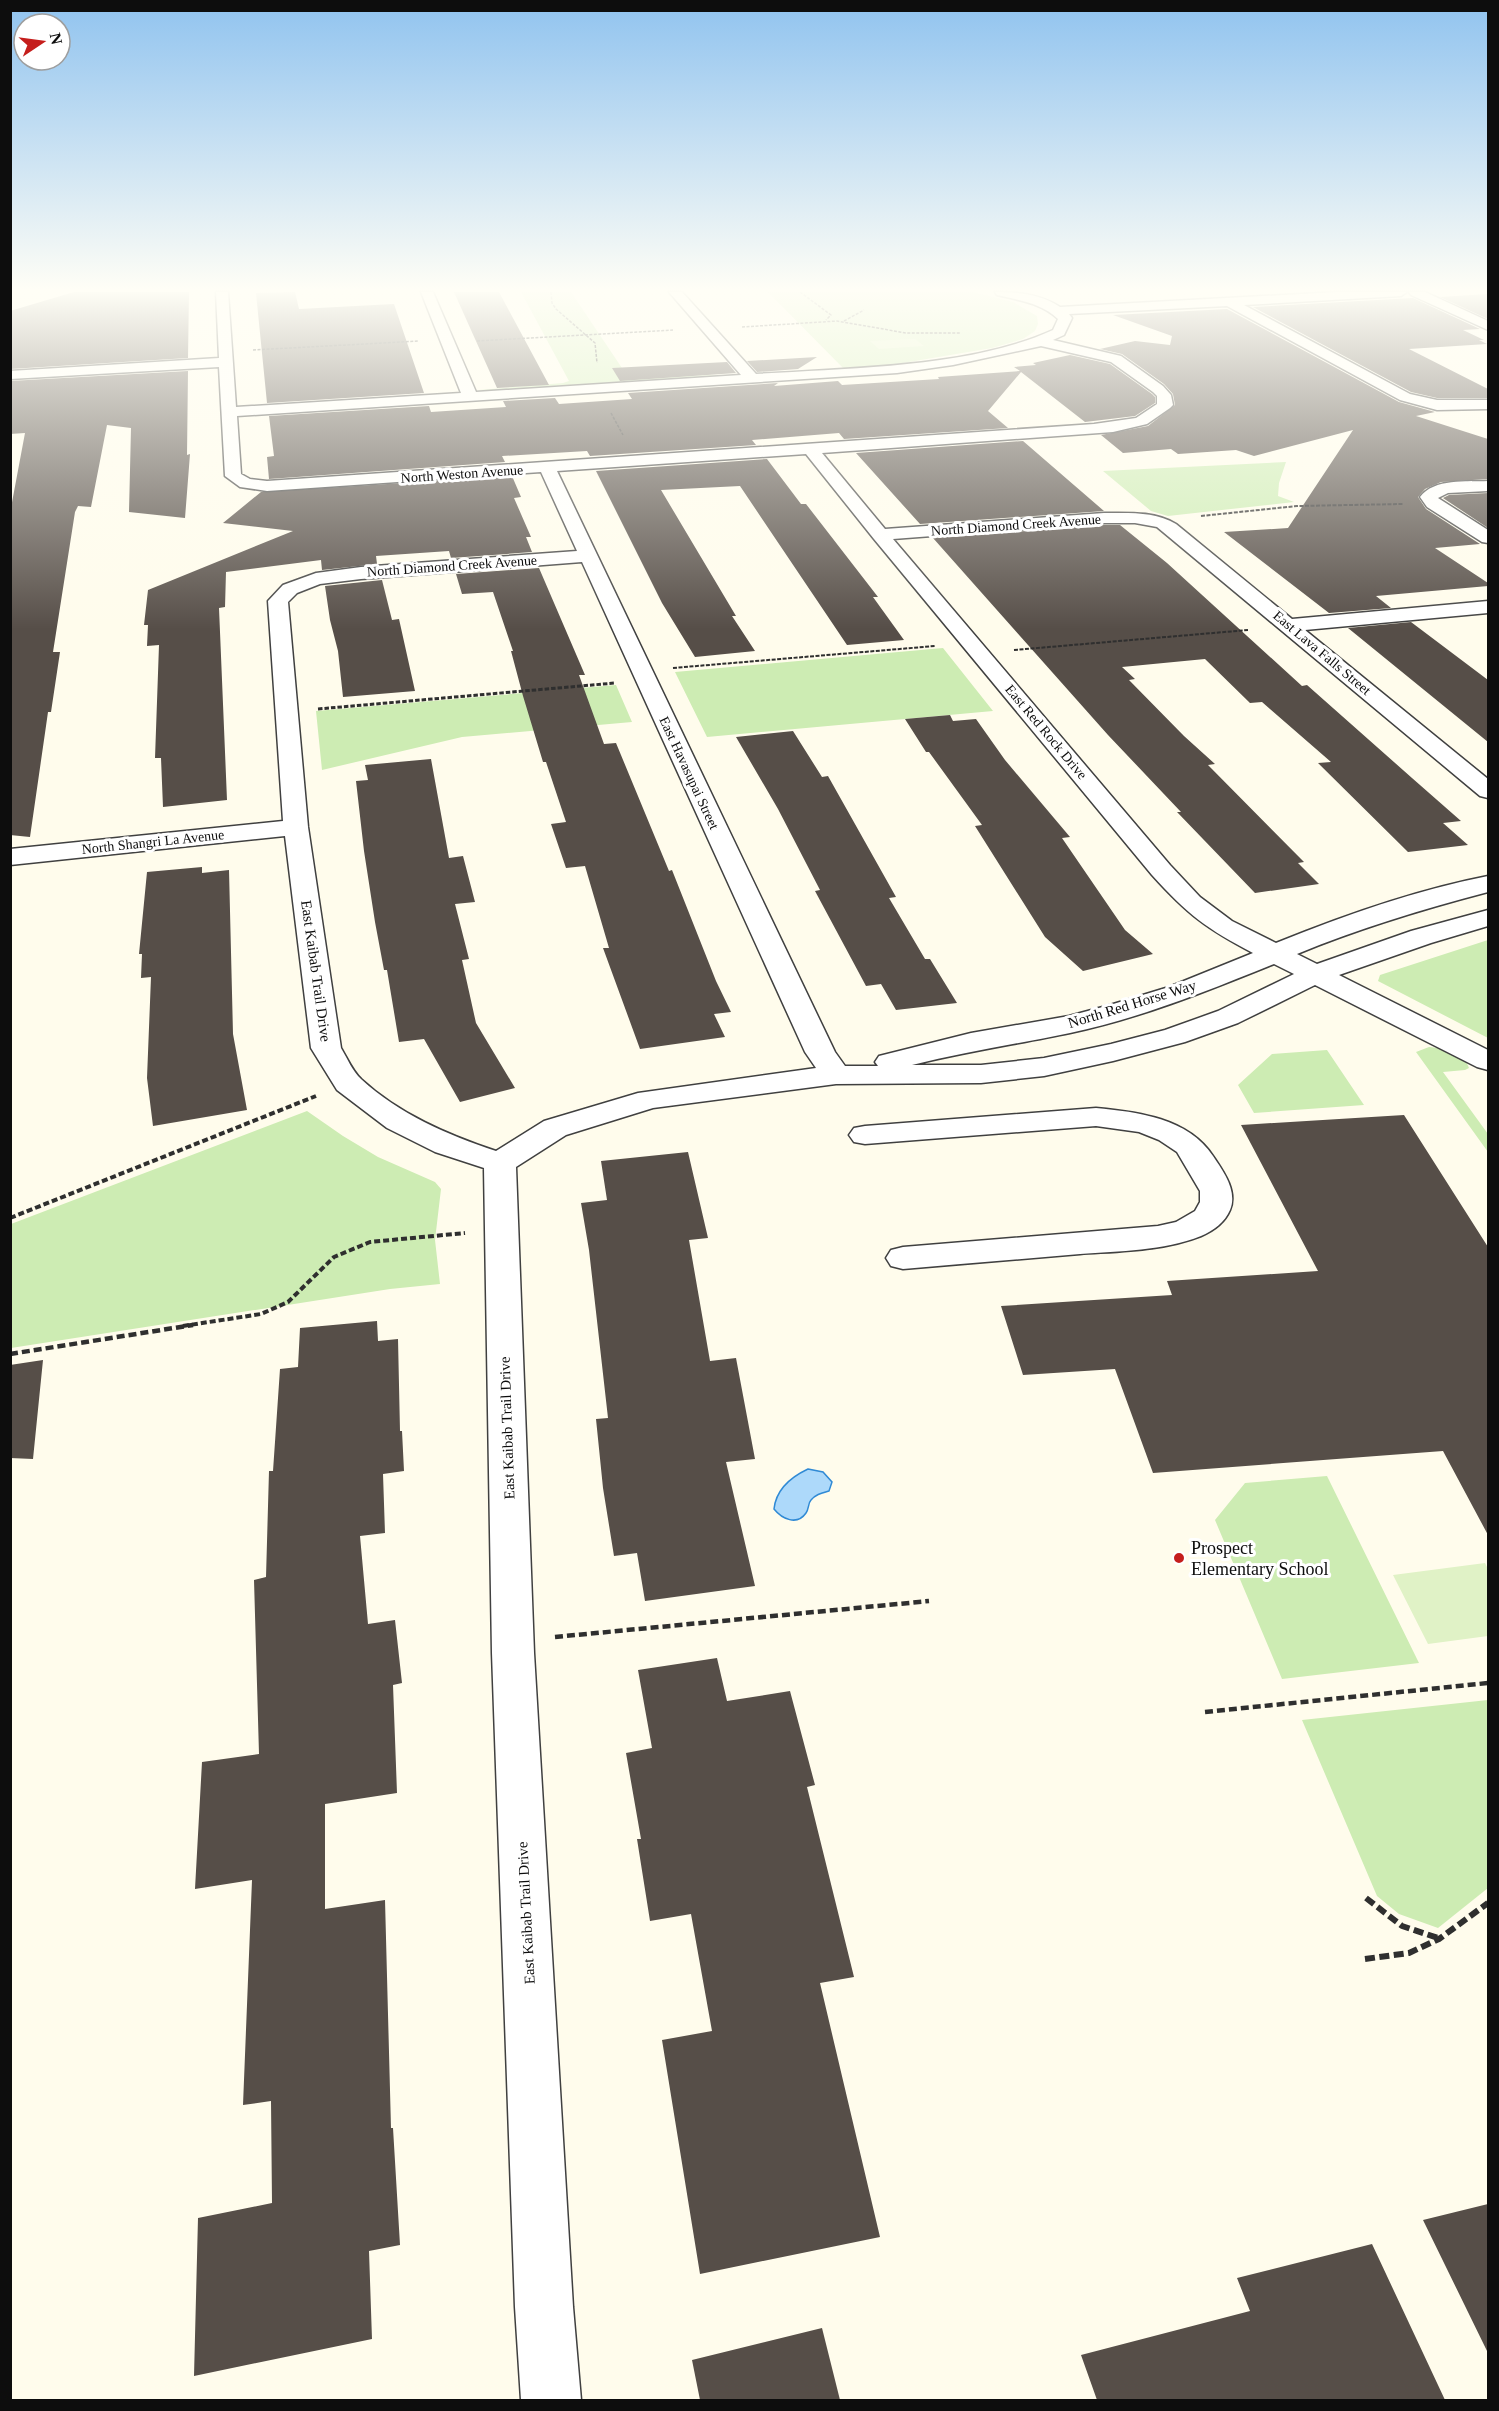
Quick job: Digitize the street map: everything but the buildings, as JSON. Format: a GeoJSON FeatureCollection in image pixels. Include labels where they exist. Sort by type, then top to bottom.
{"type":"FeatureCollection","features":[{"type":"Feature","properties":{"kind":"street"},"geometry":{"type":"LineString","coordinates":[[228,405],[228,412],[341,405]]}},
{"type":"Feature","properties":{"kind":"street","name":"North Weston Avenue"},"geometry":{"type":"LineString","coordinates":[[228,412],[233,476],[246,483],[267,486],[1110,428],[1138,422],[1157,413],[1165,405]]}},
{"type":"Feature","properties":{"kind":"street"},"geometry":{"type":"LineString","coordinates":[[1435,405],[1462,405]]}},
{"type":"Feature","properties":{"kind":"street","name":"East Red Rock Drive"},"geometry":{"type":"LineString","coordinates":[[811,449],[880,535],[1153,861],[1191,903],[1223,927],[1273,954],[1488,1061]]}},
{"type":"Feature","properties":{"kind":"street","name":"East Havasupai Street"},"geometry":{"type":"LineString","coordinates":[[547,468],[820,1052],[836,1075]]}},
{"type":"Feature","properties":{"kind":"street"},"geometry":{"type":"LineString","coordinates":[[1435,499],[1488,486]]}},
{"type":"Feature","properties":{"kind":"street"},"geometry":{"type":"LineString","coordinates":[[1435,499],[1488,538]]}},
{"type":"Feature","properties":{"kind":"street","name":"North Diamond Creek Avenue"},"geometry":{"type":"LineString","coordinates":[[880,535],[1104,518],[1135,518],[1157,522]]}},
{"type":"Feature","properties":{"kind":"street","name":"East Lava Falls Street"},"geometry":{"type":"LineString","coordinates":[[1157,522],[1290,626],[1488,791]]}},
{"type":"Feature","properties":{"kind":"street","name":"North Diamond Creek Avenue"},"geometry":{"type":"LineString","coordinates":[[316,579],[361,573],[588,556]]}},
{"type":"Feature","properties":{"kind":"street","name":"East Kaibab Trail Drive"},"geometry":{"type":"LineString","coordinates":[[316,579],[290,589],[278,602],[296,827],[326,1048],[348,1084],[398,1121],[446,1145],[500,1162],[513,1653],[544,2307],[551,2400]]}},
{"type":"Feature","properties":{"kind":"street"},"geometry":{"type":"LineString","coordinates":[[1290,626],[1488,607]]}},
{"type":"Feature","properties":{"kind":"street","name":"North Shangri La Avenue"},"geometry":{"type":"LineString","coordinates":[[10,857],[296,827]]}},
{"type":"Feature","properties":{"kind":"street","name":"North Red Horse Way"},"geometry":{"type":"LineString","coordinates":[[836,1075],[972,1042],[1070,1024],[1120,1011],[1179,993],[1339,927],[1407,905],[1488,884]]}},
{"type":"Feature","properties":{"kind":"street","name":"North Red Horse Way"},"geometry":{"type":"LineString","coordinates":[[500,1162],[555,1128],[649,1098],[836,1075],[981,1074],[1044,1067],[1175,1036],[1228,1017],[1315,974],[1421,937],[1488,918]]}},
{"type":"Feature","properties":{"kind":"street"},"geometry":{"type":"LineString","coordinates":[[865,1135],[1096,1117],[1128,1120],[1156,1127],[1182,1140],[1197,1153],[1216,1190],[1216,1203],[1209,1217],[1187,1230],[1158,1237],[903,1258]]}},
{"type":"Feature","properties":{"kind":"path"},"geometry":{"type":"LineString","coordinates":[[611,405],[638,462]]}},
{"type":"Feature","properties":{"kind":"path"},"geometry":{"type":"LineString","coordinates":[[1157,522],[1297,506],[1435,499]]}},
{"type":"Feature","properties":{"kind":"path"},"geometry":{"type":"LineString","coordinates":[[287,711],[644,675],[976,648],[1290,626]]}},
{"type":"Feature","properties":{"kind":"path"},"geometry":{"type":"LineString","coordinates":[[10,1218],[348,1084]]}},
{"type":"Feature","properties":{"kind":"path"},"geometry":{"type":"LineString","coordinates":[[10,1354],[261,1314],[288,1302],[334,1257],[370,1242],[502,1229]]}},
{"type":"Feature","properties":{"kind":"path"},"geometry":{"type":"LineString","coordinates":[[545,1638],[929,1601]]}},
{"type":"Feature","properties":{"kind":"path"},"geometry":{"type":"LineString","coordinates":[[1205,1712],[1488,1683]]}},
{"type":"Feature","properties":{"kind":"path"},"geometry":{"type":"LineString","coordinates":[[1366,1898],[1402,1926],[1439,1939]]}},
{"type":"Feature","properties":{"kind":"path"},"geometry":{"type":"LineString","coordinates":[[1365,1959],[1409,1953],[1439,1939],[1488,1904]]}},
{"type":"Feature","properties":{"kind":"green space"},"geometry":{"type":"Polygon","coordinates":[[[1286,462],[1279,483],[1278,496],[1294,502],[1168,516],[1151,511],[1103,471],[1286,462]]]}},
{"type":"Feature","properties":{"kind":"green space"},"geometry":{"type":"Polygon","coordinates":[[[943,648],[993,711],[707,737],[675,672],[943,648]]]}},
{"type":"Feature","properties":{"kind":"green space"},"geometry":{"type":"Polygon","coordinates":[[[616,685],[632,722],[462,737],[322,770],[316,711],[616,685]]]}},
{"type":"Feature","properties":{"kind":"green space"},"geometry":{"type":"Polygon","coordinates":[[[1488,940],[1488,1038],[1378,981],[1380,975],[1488,940]]]}},
{"type":"Feature","properties":{"kind":"green space"},"geometry":{"type":"Polygon","coordinates":[[[1429,1047],[1458,1054],[1466,1062],[1469,1068],[1465,1070],[1443,1072],[1488,1134],[1488,1152],[1416,1052],[1429,1047]]]}},
{"type":"Feature","properties":{"kind":"green space"},"geometry":{"type":"Polygon","coordinates":[[[1327,1050],[1364,1105],[1254,1113],[1238,1085],[1272,1054],[1327,1050]]]}},
{"type":"Feature","properties":{"kind":"green space"},"geometry":{"type":"Polygon","coordinates":[[[307,1111],[378,1157],[435,1182],[441,1189],[435,1240],[440,1284],[390,1289],[11,1348],[11,1224],[307,1111]]]}},
{"type":"Feature","properties":{"kind":"green space"},"geometry":{"type":"Polygon","coordinates":[[[1327,1476],[1419,1663],[1282,1679],[1215,1520],[1245,1483],[1327,1476]]]}},
{"type":"Feature","properties":{"kind":"green space"},"geometry":{"type":"Polygon","coordinates":[[[1485,1563],[1488,1569],[1488,1636],[1428,1644],[1393,1575],[1485,1563]]]}},
{"type":"Feature","properties":{"kind":"green space"},"geometry":{"type":"Polygon","coordinates":[[[1488,1700],[1488,1888],[1438,1928],[1399,1914],[1377,1896],[1302,1720],[1488,1700]]]}},
{"type":"Feature","properties":{"kind":"water"},"geometry":{"type":"Polygon","coordinates":[[[808,1469],[823,1472],[832,1482],[829,1491],[813,1498],[802,1517],[790,1520],[781,1516],[774,1509],[781,1490],[790,1480],[808,1469]]]}},
{"type":"Feature","properties":{"kind":"place","name":"Prospect Elementary School"},"geometry":{"type":"Point","coordinates":[1179,1558]}}]}
